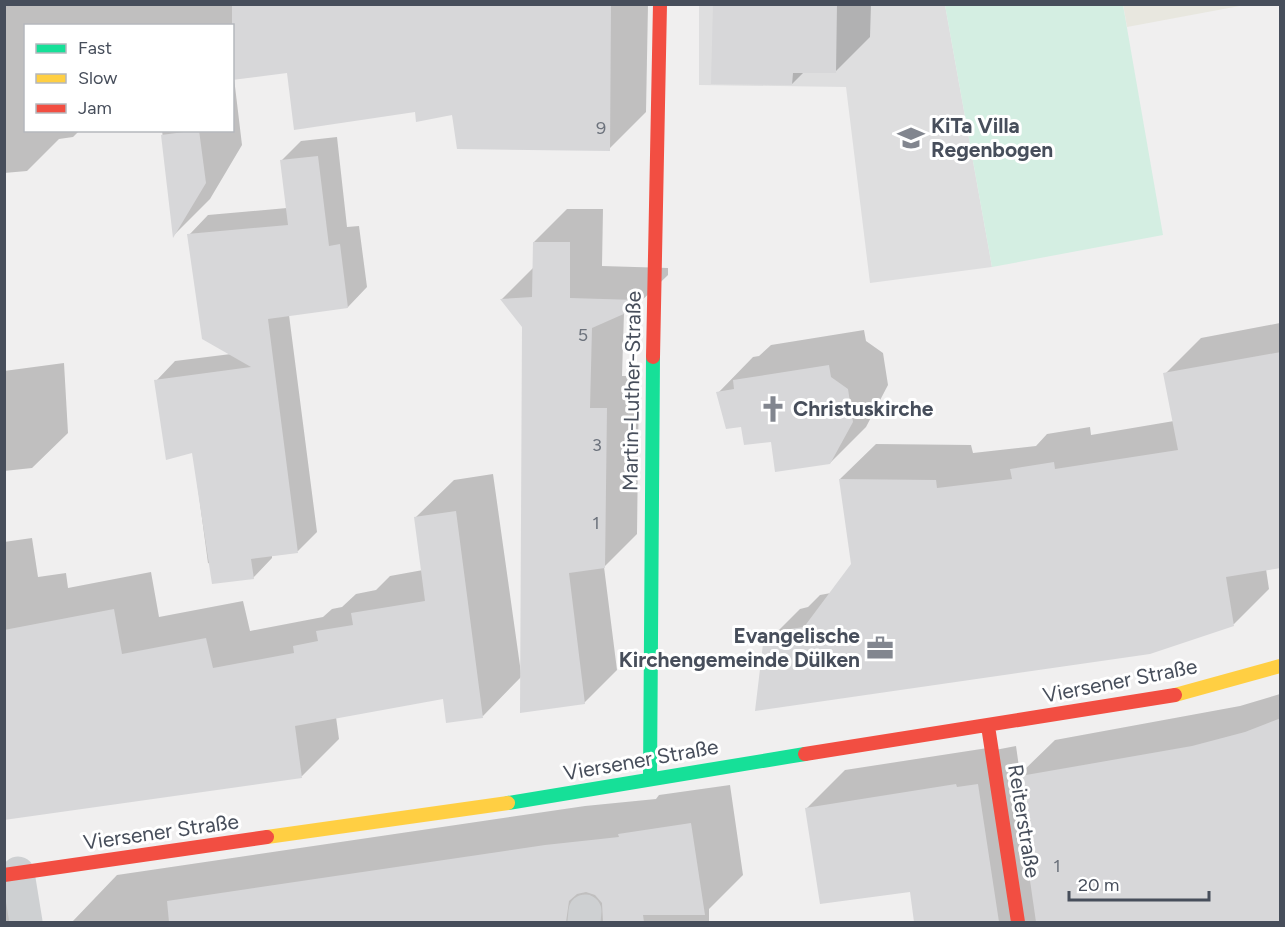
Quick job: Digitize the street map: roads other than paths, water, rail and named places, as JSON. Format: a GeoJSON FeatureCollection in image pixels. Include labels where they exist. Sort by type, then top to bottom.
{"type":"FeatureCollection","features":[{"type":"Feature","properties":{"kind":"main road","name":"Martin-Luther-Straße"},"geometry":{"type":"LineString","coordinates":[[650,778],[652,419],[660,4]]}},
{"type":"Feature","properties":{"kind":"main road","name":"Viersener Straße"},"geometry":{"type":"LineString","coordinates":[[11,874],[584,792],[650,778],[1170,697],[1281,666]]}},
{"type":"Feature","properties":{"kind":"main road","name":"Reiterstraße"},"geometry":{"type":"LineString","coordinates":[[988,726],[1018,922]]}},
{"type":"Feature","properties":{"kind":"street"},"geometry":{"type":"LineString","coordinates":[[11,874],[26,922]]}},
{"type":"Feature","properties":{"kind":"place","name":"KiTa Villa Regenbogen"},"geometry":{"type":"Point","coordinates":[911,138]}},
{"type":"Feature","properties":{"kind":"place","name":"Christuskirche"},"geometry":{"type":"Point","coordinates":[773,409]}},
{"type":"Feature","properties":{"kind":"place","name":"Evangelische Kirchengemeinde Dülken"},"geometry":{"type":"Point","coordinates":[880,648]}}]}
